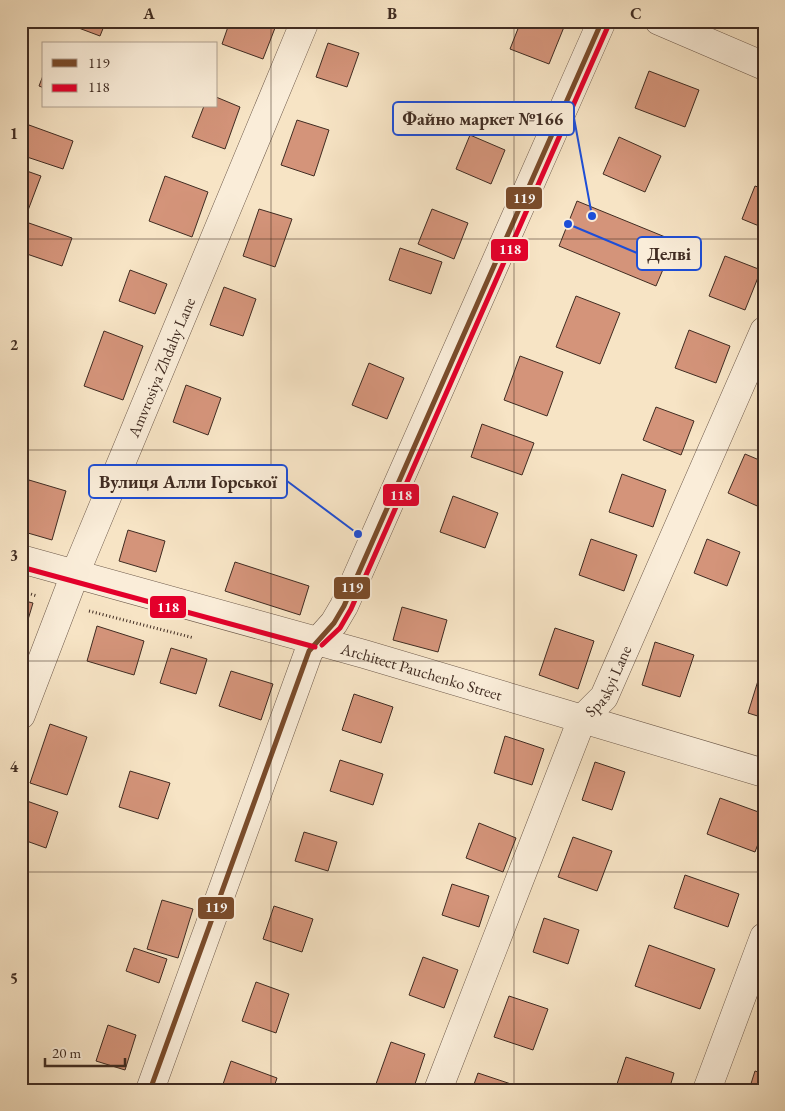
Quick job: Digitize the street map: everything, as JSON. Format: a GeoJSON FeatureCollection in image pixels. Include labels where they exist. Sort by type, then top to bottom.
{"type":"FeatureCollection","features":[{"type":"Feature","properties":{"kind":"street","name":"Amvrosiya Zhdahy Lane"},"geometry":{"type":"LineString","coordinates":[[21,715],[74,574],[305,21]]}},
{"type":"Feature","properties":{"kind":"street"},"geometry":{"type":"LineString","coordinates":[[150,1090],[309,651],[334,623],[344,606],[602,21]]}},
{"type":"Feature","properties":{"kind":"street"},"geometry":{"type":"LineString","coordinates":[[660,21],[764,66]]}},
{"type":"Feature","properties":{"kind":"street","name":"Spaskyi Lane"},"geometry":{"type":"LineString","coordinates":[[438,1090],[582,719],[604,697],[764,330]]}},
{"type":"Feature","properties":{"kind":"street","name":"Architect Pauchenko Street"},"geometry":{"type":"LineString","coordinates":[[21,558],[317,640],[764,773]]}},
{"type":"Feature","properties":{"kind":"street"},"geometry":{"type":"LineString","coordinates":[[707,1090],[764,937]]}},
{"type":"Feature","properties":{"kind":"path"},"geometry":{"type":"LineString","coordinates":[[21,591],[63,604],[198,639]]}},
{"type":"Feature","properties":{"kind":"building"},"geometry":{"type":"Polygon","coordinates":[[[60,21],[106,21],[100,36],[60,21]]]}},
{"type":"Feature","properties":{"kind":"building"},"geometry":{"type":"Polygon","coordinates":[[[230,21],[257,21],[275,28],[263,59],[222,44],[230,21]]]}},
{"type":"Feature","properties":{"kind":"building"},"geometry":{"type":"Polygon","coordinates":[[[521,21],[549,21],[564,27],[549,64],[510,49],[521,21]]]}},
{"type":"Feature","properties":{"kind":"building"},"geometry":{"type":"Polygon","coordinates":[[[328,43],[359,53],[347,87],[316,77],[328,43]]]}},
{"type":"Feature","properties":{"kind":"building"},"geometry":{"type":"Polygon","coordinates":[[[649,71],[699,90],[685,127],[635,108],[649,71]]]}},
{"type":"Feature","properties":{"kind":"building"},"geometry":{"type":"Polygon","coordinates":[[[218,98],[240,107],[225,149],[192,137],[203,108],[218,108],[218,98]]]}},
{"type":"Feature","properties":{"kind":"building"},"geometry":{"type":"Polygon","coordinates":[[[297,120],[329,130],[314,176],[281,165],[297,120]]]}},
{"type":"Feature","properties":{"kind":"building"},"geometry":{"type":"Polygon","coordinates":[[[29,125],[73,141],[63,169],[21,155],[21,146],[29,125]]]}},
{"type":"Feature","properties":{"kind":"building"},"geometry":{"type":"Polygon","coordinates":[[[470,135],[505,150],[491,184],[456,169],[470,135]]]}},
{"type":"Feature","properties":{"kind":"building"},"geometry":{"type":"Polygon","coordinates":[[[619,137],[661,156],[645,192],[603,174],[619,137]]]}},
{"type":"Feature","properties":{"kind":"building"},"geometry":{"type":"Polygon","coordinates":[[[21,169],[41,176],[27,213],[21,211],[21,169]]]}},
{"type":"Feature","properties":{"kind":"building"},"geometry":{"type":"Polygon","coordinates":[[[165,176],[208,192],[192,237],[149,221],[165,176]]]}},
{"type":"Feature","properties":{"kind":"building"},"geometry":{"type":"Polygon","coordinates":[[[755,186],[764,189],[764,228],[742,219],[755,186]]]}},
{"type":"Feature","properties":{"kind":"building"},"geometry":{"type":"Polygon","coordinates":[[[577,201],[675,241],[656,286],[559,246],[577,201]]]}},
{"type":"Feature","properties":{"kind":"building"},"geometry":{"type":"Polygon","coordinates":[[[259,209],[292,219],[275,267],[243,256],[259,209]]]}},
{"type":"Feature","properties":{"kind":"building"},"geometry":{"type":"Polygon","coordinates":[[[432,209],[468,223],[454,259],[418,244],[432,209]]]}},
{"type":"Feature","properties":{"kind":"building"},"geometry":{"type":"Polygon","coordinates":[[[26,222],[72,238],[62,266],[21,252],[21,235],[26,222]]]}},
{"type":"Feature","properties":{"kind":"building"},"geometry":{"type":"Polygon","coordinates":[[[400,248],[442,262],[431,294],[389,280],[400,248]]]}},
{"type":"Feature","properties":{"kind":"building"},"geometry":{"type":"Polygon","coordinates":[[[725,256],[761,270],[745,310],[709,296],[725,256]]]}},
{"type":"Feature","properties":{"kind":"building"},"geometry":{"type":"Polygon","coordinates":[[[130,270],[167,284],[155,314],[119,301],[130,270]]]}},
{"type":"Feature","properties":{"kind":"building"},"geometry":{"type":"Polygon","coordinates":[[[224,287],[256,299],[243,336],[210,325],[224,287]]]}},
{"type":"Feature","properties":{"kind":"building"},"geometry":{"type":"Polygon","coordinates":[[[576,296],[620,313],[600,364],[556,347],[576,296]]]}},
{"type":"Feature","properties":{"kind":"building"},"geometry":{"type":"Polygon","coordinates":[[[689,330],[730,346],[716,383],[675,368],[689,330]]]}},
{"type":"Feature","properties":{"kind":"building"},"geometry":{"type":"Polygon","coordinates":[[[104,331],[143,346],[123,400],[84,386],[104,331]]]}},
{"type":"Feature","properties":{"kind":"building"},"geometry":{"type":"Polygon","coordinates":[[[520,356],[563,372],[547,416],[504,400],[520,356]]]}},
{"type":"Feature","properties":{"kind":"building"},"geometry":{"type":"Polygon","coordinates":[[[369,363],[404,378],[387,419],[352,405],[369,363]]]}},
{"type":"Feature","properties":{"kind":"building"},"geometry":{"type":"Polygon","coordinates":[[[186,385],[221,398],[208,435],[173,422],[186,385]]]}},
{"type":"Feature","properties":{"kind":"building"},"geometry":{"type":"Polygon","coordinates":[[[656,407],[694,421],[681,455],[643,440],[656,407]]]}},
{"type":"Feature","properties":{"kind":"building"},"geometry":{"type":"Polygon","coordinates":[[[482,424],[534,443],[522,475],[471,457],[482,424]]]}},
{"type":"Feature","properties":{"kind":"building"},"geometry":{"type":"Polygon","coordinates":[[[745,454],[764,462],[764,509],[728,493],[745,454]]]}},
{"type":"Feature","properties":{"kind":"building"},"geometry":{"type":"Polygon","coordinates":[[[622,474],[666,490],[653,527],[609,512],[622,474]]]}},
{"type":"Feature","properties":{"kind":"building"},"geometry":{"type":"Polygon","coordinates":[[[29,480],[66,491],[52,540],[21,531],[21,508],[29,480]]]}},
{"type":"Feature","properties":{"kind":"building"},"geometry":{"type":"Polygon","coordinates":[[[453,496],[498,513],[485,548],[440,532],[453,496]]]}},
{"type":"Feature","properties":{"kind":"building"},"geometry":{"type":"Polygon","coordinates":[[[128,530],[165,541],[156,572],[119,561],[128,530]]]}},
{"type":"Feature","properties":{"kind":"building"},"geometry":{"type":"Polygon","coordinates":[[[591,539],[637,555],[624,591],[579,575],[591,539]]]}},
{"type":"Feature","properties":{"kind":"building"},"geometry":{"type":"Polygon","coordinates":[[[707,539],[740,552],[727,586],[694,573],[707,539]]]}},
{"type":"Feature","properties":{"kind":"building"},"geometry":{"type":"Polygon","coordinates":[[[235,562],[309,586],[300,615],[225,591],[235,562]]]}},
{"type":"Feature","properties":{"kind":"building"},"geometry":{"type":"Polygon","coordinates":[[[21,600],[33,603],[21,643],[21,600]]]}},
{"type":"Feature","properties":{"kind":"building"},"geometry":{"type":"Polygon","coordinates":[[[402,607],[447,620],[438,652],[393,640],[402,607]]]}},
{"type":"Feature","properties":{"kind":"building"},"geometry":{"type":"Polygon","coordinates":[[[97,626],[144,641],[134,675],[87,661],[97,626]]]}},
{"type":"Feature","properties":{"kind":"building"},"geometry":{"type":"Polygon","coordinates":[[[555,628],[594,641],[578,689],[539,675],[555,628]]]}},
{"type":"Feature","properties":{"kind":"building"},"geometry":{"type":"Polygon","coordinates":[[[655,642],[694,655],[680,697],[642,685],[655,642]]]}},
{"type":"Feature","properties":{"kind":"building"},"geometry":{"type":"Polygon","coordinates":[[[171,648],[207,659],[196,694],[160,683],[171,648]]]}},
{"type":"Feature","properties":{"kind":"building"},"geometry":{"type":"Polygon","coordinates":[[[231,671],[273,684],[261,720],[219,706],[231,671]]]}},
{"type":"Feature","properties":{"kind":"building"},"geometry":{"type":"Polygon","coordinates":[[[761,671],[764,672],[764,718],[748,713],[761,671]]]}},
{"type":"Feature","properties":{"kind":"building"},"geometry":{"type":"Polygon","coordinates":[[[354,694],[393,707],[381,743],[342,730],[354,694]]]}},
{"type":"Feature","properties":{"kind":"building"},"geometry":{"type":"Polygon","coordinates":[[[50,724],[87,737],[67,795],[30,783],[50,724]]]}},
{"type":"Feature","properties":{"kind":"building"},"geometry":{"type":"Polygon","coordinates":[[[505,736],[544,749],[532,785],[494,773],[505,736]]]}},
{"type":"Feature","properties":{"kind":"building"},"geometry":{"type":"Polygon","coordinates":[[[340,760],[383,774],[373,805],[330,791],[340,760]]]}},
{"type":"Feature","properties":{"kind":"building"},"geometry":{"type":"Polygon","coordinates":[[[595,762],[625,772],[612,810],[582,800],[595,762]]]}},
{"type":"Feature","properties":{"kind":"building"},"geometry":{"type":"Polygon","coordinates":[[[130,771],[170,783],[158,819],[119,807],[130,771]]]}},
{"type":"Feature","properties":{"kind":"building"},"geometry":{"type":"Polygon","coordinates":[[[720,798],[764,814],[764,828],[755,852],[707,834],[720,798]]]}},
{"type":"Feature","properties":{"kind":"building"},"geometry":{"type":"Polygon","coordinates":[[[24,800],[58,812],[46,848],[21,839],[21,806],[24,800]]]}},
{"type":"Feature","properties":{"kind":"building"},"geometry":{"type":"Polygon","coordinates":[[[479,823],[516,838],[503,872],[466,858],[479,823]]]}},
{"type":"Feature","properties":{"kind":"building"},"geometry":{"type":"Polygon","coordinates":[[[304,832],[337,842],[328,871],[295,861],[304,832]]]}},
{"type":"Feature","properties":{"kind":"building"},"geometry":{"type":"Polygon","coordinates":[[[573,837],[612,851],[597,891],[558,877],[573,837]]]}},
{"type":"Feature","properties":{"kind":"building"},"geometry":{"type":"Polygon","coordinates":[[[685,875],[739,894],[728,927],[674,908],[685,875]]]}},
{"type":"Feature","properties":{"kind":"building"},"geometry":{"type":"Polygon","coordinates":[[[452,884],[489,896],[479,927],[442,915],[452,884]]]}},
{"type":"Feature","properties":{"kind":"building"},"geometry":{"type":"Polygon","coordinates":[[[21,893],[28,895],[21,914],[21,893]]]}},
{"type":"Feature","properties":{"kind":"building"},"geometry":{"type":"Polygon","coordinates":[[[162,900],[193,909],[178,958],[147,949],[162,900]]]}},
{"type":"Feature","properties":{"kind":"building"},"geometry":{"type":"Polygon","coordinates":[[[274,906],[313,919],[302,952],[263,939],[274,906]]]}},
{"type":"Feature","properties":{"kind":"building"},"geometry":{"type":"Polygon","coordinates":[[[544,918],[579,930],[568,964],[533,952],[544,918]]]}},
{"type":"Feature","properties":{"kind":"building"},"geometry":{"type":"Polygon","coordinates":[[[649,945],[715,969],[700,1009],[635,986],[649,945]]]}},
{"type":"Feature","properties":{"kind":"building"},"geometry":{"type":"Polygon","coordinates":[[[134,948],[167,959],[159,983],[126,971],[134,948]]]}},
{"type":"Feature","properties":{"kind":"building"},"geometry":{"type":"Polygon","coordinates":[[[423,957],[458,970],[444,1008],[409,995],[423,957]]]}},
{"type":"Feature","properties":{"kind":"building"},"geometry":{"type":"Polygon","coordinates":[[[256,982],[289,994],[276,1033],[242,1021],[256,982]]]}},
{"type":"Feature","properties":{"kind":"building"},"geometry":{"type":"Polygon","coordinates":[[[509,996],[548,1009],[533,1050],[494,1037],[509,996]]]}},
{"type":"Feature","properties":{"kind":"building"},"geometry":{"type":"Polygon","coordinates":[[[108,1025],[136,1035],[125,1070],[96,1061],[108,1025]]]}},
{"type":"Feature","properties":{"kind":"building"},"geometry":{"type":"Polygon","coordinates":[[[391,1042],[425,1054],[413,1090],[392,1090],[376,1084],[391,1042]]]}},
{"type":"Feature","properties":{"kind":"building"},"geometry":{"type":"Polygon","coordinates":[[[626,1057],[674,1073],[669,1090],[615,1090],[626,1057]]]}},
{"type":"Feature","properties":{"kind":"building"},"geometry":{"type":"Polygon","coordinates":[[[231,1061],[277,1078],[273,1090],[221,1090],[231,1061]]]}},
{"type":"Feature","properties":{"kind":"building"},"geometry":{"type":"Polygon","coordinates":[[[755,1071],[764,1074],[764,1090],[749,1090],[755,1071]]]}},
{"type":"Feature","properties":{"kind":"building"},"geometry":{"type":"Polygon","coordinates":[[[478,1073],[517,1086],[516,1090],[472,1090],[478,1073]]]}},
{"type":"Feature","properties":{"kind":"transit line","name":"119"},"geometry":{"type":"LineString","coordinates":[[150,1090],[309,651],[334,623],[344,606],[602,21]]}},
{"type":"Feature","properties":{"kind":"transit line","name":"118"},"geometry":{"type":"LineString","coordinates":[[322,645],[340,628],[351,609],[609,24]]}},
{"type":"Feature","properties":{"kind":"transit line","name":"118"},"geometry":{"type":"LineString","coordinates":[[21,567],[315,647]]}},
{"type":"Feature","properties":{"kind":"place","name":"Файно маркет №166"},"geometry":{"type":"Point","coordinates":[592,216]}},
{"type":"Feature","properties":{"kind":"place","name":"Делві"},"geometry":{"type":"Point","coordinates":[568,224]}},
{"type":"Feature","properties":{"kind":"place","name":"Вулиця Алли Горської"},"geometry":{"type":"Point","coordinates":[358,534]}}]}
